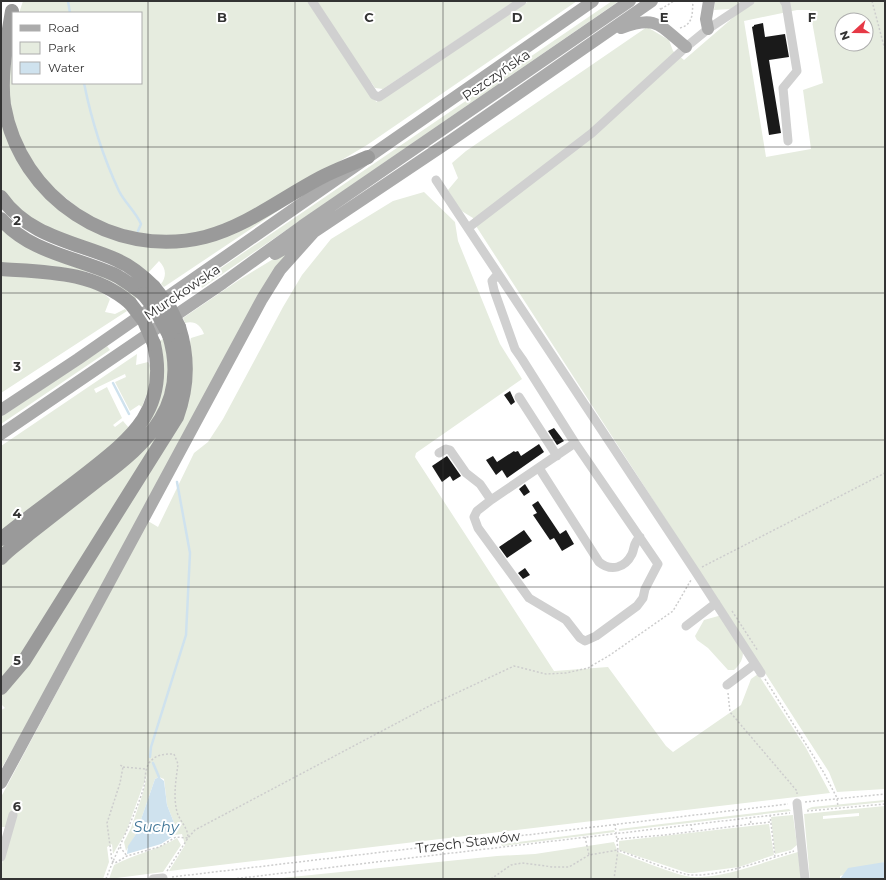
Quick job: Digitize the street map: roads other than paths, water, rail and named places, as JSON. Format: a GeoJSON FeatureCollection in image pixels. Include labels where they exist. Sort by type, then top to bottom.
{"type":"FeatureCollection","features":[{"type":"Feature","properties":{"kind":"highway"},"geometry":{"type":"LineString","coordinates":[[1,40],[14,6]]}},
{"type":"Feature","properties":{"kind":"highway"},"geometry":{"type":"LineString","coordinates":[[12,17],[6,49],[3,90],[7,118],[16,143],[31,171],[56,200],[77,216],[100,229],[121,236],[150,241],[170,242],[204,237],[237,226],[321,177],[368,157]]}},
{"type":"Feature","properties":{"kind":"highway"},"geometry":{"type":"LineString","coordinates":[[1,197],[13,212],[28,224],[52,237],[118,260],[130,267],[149,290],[169,306],[174,331],[175,367],[173,388],[166,410],[153,432],[122,462],[50,517],[1,558]]}},
{"type":"Feature","properties":{"kind":"highway"},"geometry":{"type":"LineString","coordinates":[[1,219],[17,234],[34,244],[112,273],[149,290]]}},
{"type":"Feature","properties":{"kind":"highway"},"geometry":{"type":"LineString","coordinates":[[1,269],[77,276],[107,287],[130,303],[144,321],[154,344],[158,368],[157,385],[150,406],[136,430],[110,455],[1,539]]}},
{"type":"Feature","properties":{"kind":"highway"},"geometry":{"type":"LineString","coordinates":[[1,688],[24,660],[177,417],[184,393],[187,366],[183,340],[174,331]]}},
{"type":"Feature","properties":{"kind":"main road","name":"Pszczyńska"},"geometry":{"type":"LineString","coordinates":[[368,157],[593,1]]}},
{"type":"Feature","properties":{"kind":"main road","name":"Pszczyńska"},"geometry":{"type":"LineString","coordinates":[[379,173],[630,1]]}},
{"type":"Feature","properties":{"kind":"main road"},"geometry":{"type":"LineString","coordinates":[[708,29],[706,15],[709,1]]}},
{"type":"Feature","properties":{"kind":"main road"},"geometry":{"type":"LineString","coordinates":[[223,284],[314,232],[453,139],[606,33],[657,5]]}},
{"type":"Feature","properties":{"kind":"main road"},"geometry":{"type":"LineString","coordinates":[[606,33],[640,21],[650,22],[667,30],[686,46]]}},
{"type":"Feature","properties":{"kind":"main road","name":"Murckowska"},"geometry":{"type":"LineString","coordinates":[[1,410],[368,157]]}},
{"type":"Feature","properties":{"kind":"main road","name":"Murckowska"},"geometry":{"type":"LineString","coordinates":[[1,434],[223,284],[379,173]]}},
{"type":"Feature","properties":{"kind":"main road"},"geometry":{"type":"LineString","coordinates":[[1,783],[262,299],[287,262],[314,232]]}},
{"type":"Feature","properties":{"kind":"street"},"geometry":{"type":"LineString","coordinates":[[312,1],[374,95],[379,97],[522,1]]}},
{"type":"Feature","properties":{"kind":"street"},"geometry":{"type":"LineString","coordinates":[[468,228],[592,133],[686,46],[708,29],[750,1]]}},
{"type":"Feature","properties":{"kind":"street"},"geometry":{"type":"LineString","coordinates":[[784,1],[786,4],[791,29],[797,71],[783,88],[788,141]]}},
{"type":"Feature","properties":{"kind":"street"},"geometry":{"type":"LineString","coordinates":[[436,180],[761,673]]}},
{"type":"Feature","properties":{"kind":"street"},"geometry":{"type":"LineString","coordinates":[[498,275],[492,281],[494,290],[516,349],[575,443],[658,564],[645,589],[643,598],[637,606],[596,636],[585,640],[580,638],[566,620],[529,598],[478,528],[474,517],[477,511],[491,500],[575,443]]}},
{"type":"Feature","properties":{"kind":"street"},"geometry":{"type":"LineString","coordinates":[[519,397],[557,456]]}},
{"type":"Feature","properties":{"kind":"street"},"geometry":{"type":"LineString","coordinates":[[439,453],[446,449],[450,450],[466,473],[480,484],[491,500]]}},
{"type":"Feature","properties":{"kind":"street"},"geometry":{"type":"LineString","coordinates":[[538,468],[599,562],[606,567],[614,568],[622,565],[632,554],[635,541],[640,537]]}},
{"type":"Feature","properties":{"kind":"street"},"geometry":{"type":"LineString","coordinates":[[686,626],[716,603]]}},
{"type":"Feature","properties":{"kind":"street"},"geometry":{"type":"LineString","coordinates":[[727,685],[755,664]]}},
{"type":"Feature","properties":{"kind":"street"},"geometry":{"type":"LineString","coordinates":[[797,803],[805,879]]}},
{"type":"Feature","properties":{"kind":"street"},"geometry":{"type":"LineString","coordinates":[[1,858],[4,831],[13,815]]}},
{"type":"Feature","properties":{"kind":"street"},"geometry":{"type":"LineString","coordinates":[[153,879],[163,878]]}},
{"type":"Feature","properties":{"kind":"water","name":"Suchy"},"geometry":{"type":"Polygon","coordinates":[[[159,777],[164,781],[167,805],[176,828],[175,835],[161,844],[127,854],[128,846],[136,834],[155,779],[159,777]]]}},
{"type":"Feature","properties":{"kind":"water"},"geometry":{"type":"Polygon","coordinates":[[[885,862],[885,879],[840,879],[848,868],[885,862]]]}},
{"type":"Feature","properties":{"kind":"waterway"},"geometry":{"type":"LineString","coordinates":[[68,1],[70,12]]}},
{"type":"Feature","properties":{"kind":"waterway"},"geometry":{"type":"LineString","coordinates":[[84,84],[94,124],[103,152],[119,191],[141,224],[138,231]]}},
{"type":"Feature","properties":{"kind":"waterway"},"geometry":{"type":"LineString","coordinates":[[113,383],[129,414]]}},
{"type":"Feature","properties":{"kind":"waterway"},"geometry":{"type":"LineString","coordinates":[[150,757],[151,747],[186,635],[190,553],[177,482]]}},
{"type":"Feature","properties":{"kind":"waterway"},"geometry":{"type":"LineString","coordinates":[[153,763],[159,777]]}}]}
